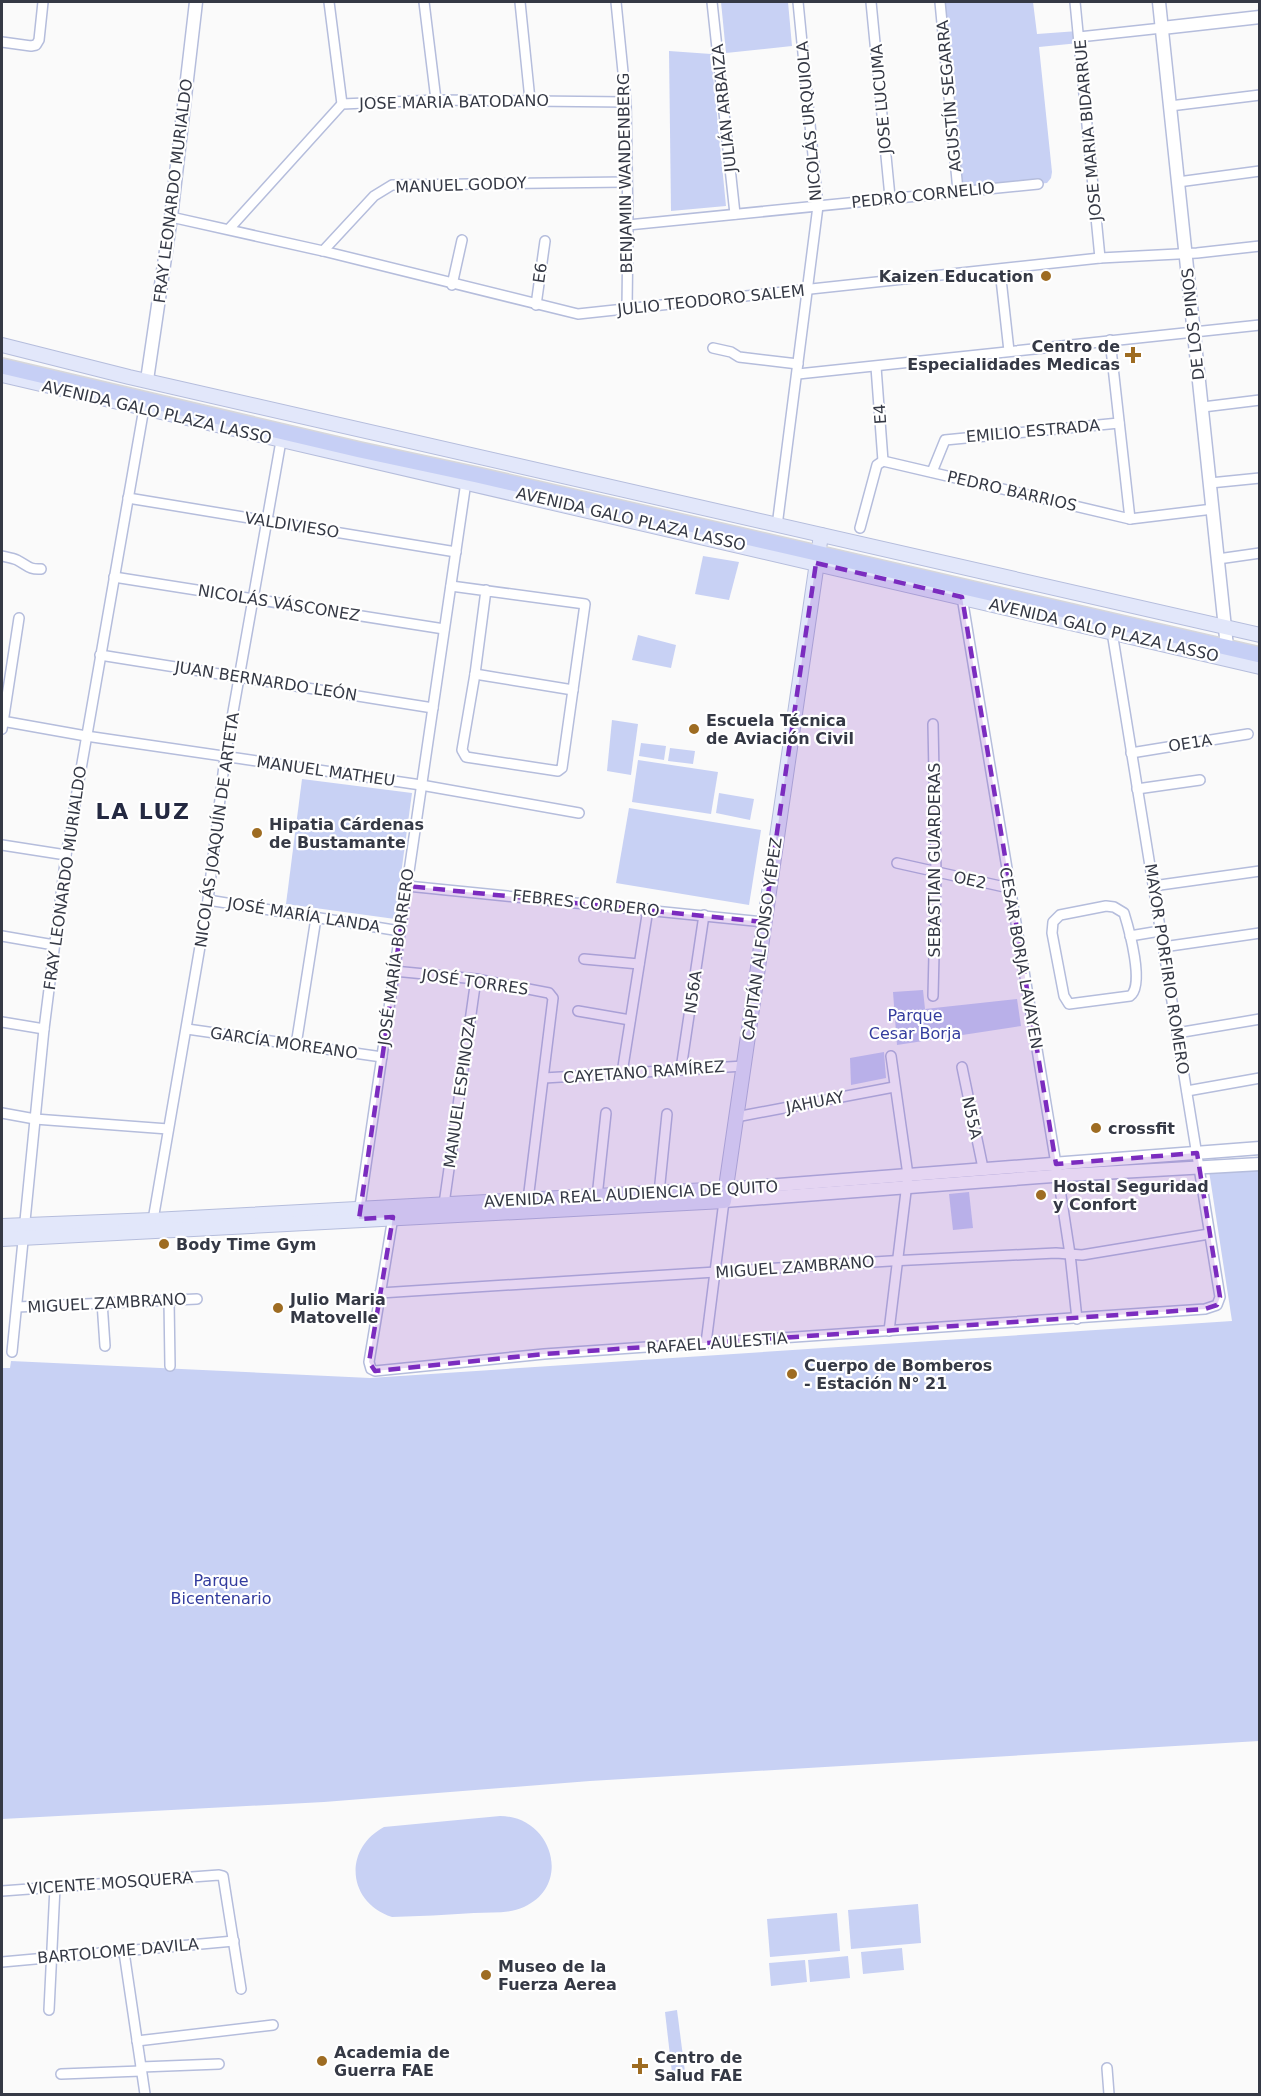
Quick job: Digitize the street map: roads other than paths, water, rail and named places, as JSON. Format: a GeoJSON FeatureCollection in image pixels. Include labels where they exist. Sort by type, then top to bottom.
{"type":"FeatureCollection","features":[{"type":"Feature","properties":{"kind":"main road","name":"AVENIDA GALO PLAZA LASSO"},"geometry":{"type":"LineString","coordinates":[[2,345],[777,526],[818,549]]}},
{"type":"Feature","properties":{"kind":"main road","name":"AVENIDA GALO PLAZA LASSO"},"geometry":{"type":"LineString","coordinates":[[2,357],[818,549],[962,597],[1260,667]]}},
{"type":"Feature","properties":{"kind":"main road","name":"AVENIDA GALO PLAZA LASSO"},"geometry":{"type":"LineString","coordinates":[[2,366],[360,450],[1260,645]]}},
{"type":"Feature","properties":{"kind":"main road","name":"AVENIDA GALO PLAZA LASSO"},"geometry":{"type":"LineString","coordinates":[[2,375],[281,441],[632,518],[818,549]]}},
{"type":"Feature","properties":{"kind":"main road","name":"CAPITÁN ALFONSO YÉPEZ"},"geometry":{"type":"LineString","coordinates":[[725,1195],[818,549]]}},
{"type":"Feature","properties":{"kind":"main road","name":"AVENIDA GALO PLAZA LASSO"},"geometry":{"type":"LineString","coordinates":[[1226,638],[1260,635]]}},
{"type":"Feature","properties":{"kind":"main road","name":"AVENIDA GALO PLAZA LASSO"},"geometry":{"type":"LineString","coordinates":[[1226,638],[1260,655]]}},
{"type":"Feature","properties":{"kind":"main road","name":"AVENIDA REAL AUDIENCIA DE QUITO"},"geometry":{"type":"LineString","coordinates":[[2,1226],[24,1232],[359,1214],[444,1204],[659,1193],[725,1195]]}},
{"type":"Feature","properties":{"kind":"main road","name":"AVENIDA REAL AUDIENCIA DE QUITO"},"geometry":{"type":"LineString","coordinates":[[2,1239],[24,1232],[153,1220],[359,1214],[393,1217],[725,1195]]}},
{"type":"Feature","properties":{"kind":"street"},"geometry":{"type":"LineString","coordinates":[[2,42],[36,45],[39,40],[43,2]]}},
{"type":"Feature","properties":{"kind":"street","name":"FRAY LEONARDO MURIALDO"},"geometry":{"type":"LineString","coordinates":[[147,380],[171,217],[196,2]]}},
{"type":"Feature","properties":{"kind":"street"},"geometry":{"type":"LineString","coordinates":[[329,2],[342,104]]}},
{"type":"Feature","properties":{"kind":"street"},"geometry":{"type":"LineString","coordinates":[[424,2],[436,100]]}},
{"type":"Feature","properties":{"kind":"street"},"geometry":{"type":"LineString","coordinates":[[520,2],[530,100]]}},
{"type":"Feature","properties":{"kind":"street","name":"BENJAMIN WANDENBERG"},"geometry":{"type":"LineString","coordinates":[[615,2],[626,102],[627,309]]}},
{"type":"Feature","properties":{"kind":"street","name":"JULIÁN ARBAIZA"},"geometry":{"type":"LineString","coordinates":[[712,2],[735,214]]}},
{"type":"Feature","properties":{"kind":"street","name":"NICOLÁS URQUIOLA"},"geometry":{"type":"LineString","coordinates":[[777,526],[818,206],[798,2]]}},
{"type":"Feature","properties":{"kind":"street","name":"JOSE LUCUMA"},"geometry":{"type":"LineString","coordinates":[[871,2],[890,197]]}},
{"type":"Feature","properties":{"kind":"street","name":"AGUSTÍN SEGARRA"},"geometry":{"type":"LineString","coordinates":[[940,2],[958,191]]}},
{"type":"Feature","properties":{"kind":"street","name":"JOSE MARIA BIDARRUE"},"geometry":{"type":"LineString","coordinates":[[1075,2],[1100,258]]}},
{"type":"Feature","properties":{"kind":"street","name":"DE LOS PINOS"},"geometry":{"type":"LineString","coordinates":[[1160,2],[1226,638]]}},
{"type":"Feature","properties":{"kind":"street"},"geometry":{"type":"LineString","coordinates":[[1079,37],[1260,17]]}},
{"type":"Feature","properties":{"kind":"street"},"geometry":{"type":"LineString","coordinates":[[1170,106],[1260,95]]}},
{"type":"Feature","properties":{"kind":"street","name":"JOSE MARIA BATODANO"},"geometry":{"type":"LineString","coordinates":[[229,229],[342,104],[436,100],[626,102]]}},
{"type":"Feature","properties":{"kind":"street"},"geometry":{"type":"LineString","coordinates":[[1178,182],[1260,171]]}},
{"type":"Feature","properties":{"kind":"street","name":"MANUEL GODOY"},"geometry":{"type":"LineString","coordinates":[[323,252],[374,196],[392,185],[626,182]]}},
{"type":"Feature","properties":{"kind":"street","name":"PEDRO CORNELIO"},"geometry":{"type":"LineString","coordinates":[[628,225],[1038,184]]}},
{"type":"Feature","properties":{"kind":"street","name":"JULIO TEODORO SALEM"},"geometry":{"type":"LineString","coordinates":[[171,217],[578,314],[1100,258],[1260,246]]}},
{"type":"Feature","properties":{"kind":"street"},"geometry":{"type":"LineString","coordinates":[[452,285],[462,240]]}},
{"type":"Feature","properties":{"kind":"street","name":"E6"},"geometry":{"type":"LineString","coordinates":[[536,305],[545,241]]}},
{"type":"Feature","properties":{"kind":"street"},"geometry":{"type":"LineString","coordinates":[[1000,270],[1008,351]]}},
{"type":"Feature","properties":{"kind":"street"},"geometry":{"type":"LineString","coordinates":[[798,374],[1260,325]]}},
{"type":"Feature","properties":{"kind":"street"},"geometry":{"type":"LineString","coordinates":[[1110,340],[1130,519]]}},
{"type":"Feature","properties":{"kind":"street"},"geometry":{"type":"LineString","coordinates":[[713,348],[731,352],[739,357],[798,364]]}},
{"type":"Feature","properties":{"kind":"street","name":"E4"},"geometry":{"type":"LineString","coordinates":[[876,367],[883,461]]}},
{"type":"Feature","properties":{"kind":"street"},"geometry":{"type":"LineString","coordinates":[[1203,407],[1260,400]]}},
{"type":"Feature","properties":{"kind":"street","name":"FRAY LEONARDO MURIALDO"},"geometry":{"type":"LineString","coordinates":[[12,1352],[44,1029],[66,855],[144,408]]}},
{"type":"Feature","properties":{"kind":"street","name":"EMILIO ESTRADA"},"geometry":{"type":"LineString","coordinates":[[932,472],[945,440],[1119,423]]}},
{"type":"Feature","properties":{"kind":"street","name":"NICOLÁS JOAQUÍN DE ARTETA"},"geometry":{"type":"LineString","coordinates":[[153,1220],[208,900],[225,757],[281,441]]}},
{"type":"Feature","properties":{"kind":"street"},"geometry":{"type":"LineString","coordinates":[[861,528],[877,465],[883,461]]}},
{"type":"Feature","properties":{"kind":"street","name":"PEDRO BARRIOS"},"geometry":{"type":"LineString","coordinates":[[883,461],[1130,519],[1213,509]]}},
{"type":"Feature","properties":{"kind":"street"},"geometry":{"type":"LineString","coordinates":[[1210,483],[1260,478]]}},
{"type":"Feature","properties":{"kind":"street","name":"JOSÉ MARÍA BORRERO"},"geometry":{"type":"LineString","coordinates":[[359,1214],[466,482]]}},
{"type":"Feature","properties":{"kind":"street","name":"VALDIVIESO"},"geometry":{"type":"LineString","coordinates":[[128,498],[456,552]]}},
{"type":"Feature","properties":{"kind":"street"},"geometry":{"type":"LineString","coordinates":[[1218,559],[1260,554]]}},
{"type":"Feature","properties":{"kind":"street"},"geometry":{"type":"LineString","coordinates":[[2,556],[18,560],[32,570],[41,568]]}},
{"type":"Feature","properties":{"kind":"street","name":"NICOLÁS VÁSCONEZ"},"geometry":{"type":"LineString","coordinates":[[114,577],[444,629]]}},
{"type":"Feature","properties":{"kind":"street"},"geometry":{"type":"LineString","coordinates":[[451,586],[486,590],[585,604],[560,770],[466,757],[462,750],[486,590]]}},
{"type":"Feature","properties":{"kind":"street","name":"CESAR BORJA LAVAYEN"},"geometry":{"type":"LineString","coordinates":[[962,597],[1057,1170],[1077,1319]]}},
{"type":"Feature","properties":{"kind":"street"},"geometry":{"type":"LineString","coordinates":[[2,724],[19,618]]}},
{"type":"Feature","properties":{"kind":"street","name":"MAYOR PORFIRIO ROMERO"},"geometry":{"type":"LineString","coordinates":[[1112,632],[1220,1297],[1216,1305]]}},
{"type":"Feature","properties":{"kind":"street","name":"JUAN BERNARDO LEÓN"},"geometry":{"type":"LineString","coordinates":[[100,655],[433,708]]}},
{"type":"Feature","properties":{"kind":"street"},"geometry":{"type":"LineString","coordinates":[[475,674],[573,690]]}},
{"type":"Feature","properties":{"kind":"street","name":"SEBASTIAN GUARDERAS"},"geometry":{"type":"LineString","coordinates":[[933,723],[936,873],[933,996]]}},
{"type":"Feature","properties":{"kind":"street","name":"MANUEL MATHEU"},"geometry":{"type":"LineString","coordinates":[[2,724],[422,785],[579,813]]}},
{"type":"Feature","properties":{"kind":"street","name":"OE1A"},"geometry":{"type":"LineString","coordinates":[[1131,753],[1248,734]]}},
{"type":"Feature","properties":{"kind":"street"},"geometry":{"type":"LineString","coordinates":[[1137,789],[1200,780]]}},
{"type":"Feature","properties":{"kind":"street"},"geometry":{"type":"LineString","coordinates":[[2,845],[66,855]]}},
{"type":"Feature","properties":{"kind":"street","name":"OE2"},"geometry":{"type":"LineString","coordinates":[[897,863],[1009,888]]}},
{"type":"Feature","properties":{"kind":"street"},"geometry":{"type":"LineString","coordinates":[[1153,886],[1260,871]]}},
{"type":"Feature","properties":{"kind":"street","name":"FEBRES CORDERO"},"geometry":{"type":"LineString","coordinates":[[407,886],[764,922]]}},
{"type":"Feature","properties":{"kind":"street","name":"JOSÉ MARÍA LANDA"},"geometry":{"type":"LineString","coordinates":[[208,900],[400,931]]}},
{"type":"Feature","properties":{"kind":"street"},"geometry":{"type":"LineString","coordinates":[[1114,907],[1124,913],[1130,936],[1137,976],[1134,993],[1130,996],[1076,1005],[1067,1003],[1052,933],[1055,918],[1074,912],[1114,907]]}},
{"type":"Feature","properties":{"kind":"street"},"geometry":{"type":"LineString","coordinates":[[622,1073],[648,909]]}},
{"type":"Feature","properties":{"kind":"street","name":"N56A"},"geometry":{"type":"LineString","coordinates":[[681,1070],[704,915]]}},
{"type":"Feature","properties":{"kind":"street"},"geometry":{"type":"LineString","coordinates":[[296,1045],[316,918]]}},
{"type":"Feature","properties":{"kind":"street"},"geometry":{"type":"LineString","coordinates":[[1130,936],[1161,931]]}},
{"type":"Feature","properties":{"kind":"street"},"geometry":{"type":"LineString","coordinates":[[1163,947],[1260,933]]}},
{"type":"Feature","properties":{"kind":"street"},"geometry":{"type":"LineString","coordinates":[[2,936],[54,945]]}},
{"type":"Feature","properties":{"kind":"street"},"geometry":{"type":"LineString","coordinates":[[584,959],[639,964]]}},
{"type":"Feature","properties":{"kind":"street","name":"JOSÉ TORRES"},"geometry":{"type":"LineString","coordinates":[[394,971],[476,979],[549,993],[553,998],[544,1078]]}},
{"type":"Feature","properties":{"kind":"street","name":"MANUEL ESPINOZA"},"geometry":{"type":"LineString","coordinates":[[444,1204],[476,979]]}},
{"type":"Feature","properties":{"kind":"street"},"geometry":{"type":"LineString","coordinates":[[578,1011],[630,1020]]}},
{"type":"Feature","properties":{"kind":"street"},"geometry":{"type":"LineString","coordinates":[[1177,1033],[1260,1019]]}},
{"type":"Feature","properties":{"kind":"street"},"geometry":{"type":"LineString","coordinates":[[2,1022],[44,1029]]}},
{"type":"Feature","properties":{"kind":"street","name":"GARCÍA MOREANO"},"geometry":{"type":"LineString","coordinates":[[187,1029],[382,1057]]}},
{"type":"Feature","properties":{"kind":"street"},"geometry":{"type":"LineString","coordinates":[[889,1331],[908,1181],[891,1056]]}},
{"type":"Feature","properties":{"kind":"street","name":"CAYETANO RAMÍREZ"},"geometry":{"type":"LineString","coordinates":[[544,1078],[744,1066]]}},
{"type":"Feature","properties":{"kind":"street","name":"N55A"},"geometry":{"type":"LineString","coordinates":[[962,1067],[983,1168]]}},
{"type":"Feature","properties":{"kind":"street"},"geometry":{"type":"LineString","coordinates":[[528,1200],[544,1078]]}},
{"type":"Feature","properties":{"kind":"street"},"geometry":{"type":"LineString","coordinates":[[1187,1091],[1260,1078]]}},
{"type":"Feature","properties":{"kind":"street","name":"JAHUAY"},"geometry":{"type":"LineString","coordinates":[[736,1117],[894,1087]]}},
{"type":"Feature","properties":{"kind":"street"},"geometry":{"type":"LineString","coordinates":[[2,1113],[35,1119],[168,1128]]}},
{"type":"Feature","properties":{"kind":"street"},"geometry":{"type":"LineString","coordinates":[[597,1197],[606,1113]]}},
{"type":"Feature","properties":{"kind":"street"},"geometry":{"type":"LineString","coordinates":[[659,1193],[667,1114]]}},
{"type":"Feature","properties":{"kind":"street","name":"AVENIDA REAL AUDIENCIA DE QUITO"},"geometry":{"type":"LineString","coordinates":[[725,1195],[1057,1170],[1197,1153],[1260,1148]]}},
{"type":"Feature","properties":{"kind":"street","name":"AVENIDA REAL AUDIENCIA DE QUITO"},"geometry":{"type":"LineString","coordinates":[[908,1181],[983,1168],[1057,1170],[1199,1168],[1260,1164]]}},
{"type":"Feature","properties":{"kind":"street","name":"CAPITÁN ALFONSO YÉPEZ"},"geometry":{"type":"LineString","coordinates":[[706,1343],[725,1195]]}},
{"type":"Feature","properties":{"kind":"street","name":"RAFAEL AULESTIA"},"geometry":{"type":"LineString","coordinates":[[393,1217],[369,1362],[371,1369],[375,1371],[544,1354],[1204,1310],[1216,1305]]}},
{"type":"Feature","properties":{"kind":"street","name":"MIGUEL ZAMBRANO"},"geometry":{"type":"LineString","coordinates":[[380,1293],[897,1260],[1056,1253],[1082,1255],[1209,1234]]}},
{"type":"Feature","properties":{"kind":"street","name":"MIGUEL ZAMBRANO"},"geometry":{"type":"LineString","coordinates":[[17,1307],[197,1299]]}},
{"type":"Feature","properties":{"kind":"street"},"geometry":{"type":"LineString","coordinates":[[169,1300],[170,1366]]}},
{"type":"Feature","properties":{"kind":"street"},"geometry":{"type":"LineString","coordinates":[[102,1302],[105,1346]]}},
{"type":"Feature","properties":{"kind":"street","name":"VICENTE MOSQUERA"},"geometry":{"type":"LineString","coordinates":[[2,1891],[219,1875],[225,1879],[234,1941]]}},
{"type":"Feature","properties":{"kind":"street"},"geometry":{"type":"LineString","coordinates":[[49,2010],[55,1887]]}},
{"type":"Feature","properties":{"kind":"street"},"geometry":{"type":"LineString","coordinates":[[234,1941],[241,1989]]}},
{"type":"Feature","properties":{"kind":"street","name":"BARTOLOME DAVILA"},"geometry":{"type":"LineString","coordinates":[[2,1962],[234,1941]]}},
{"type":"Feature","properties":{"kind":"street"},"geometry":{"type":"LineString","coordinates":[[124,1952],[145,2094]]}},
{"type":"Feature","properties":{"kind":"street"},"geometry":{"type":"LineString","coordinates":[[137,2041],[273,2025]]}},
{"type":"Feature","properties":{"kind":"street"},"geometry":{"type":"LineString","coordinates":[[61,2074],[219,2064]]}},
{"type":"Feature","properties":{"kind":"street"},"geometry":{"type":"LineString","coordinates":[[1107,2068],[1109,2094]]}},
{"type":"Feature","properties":{"kind":"place","name":"Kaizen Education"},"geometry":{"type":"Point","coordinates":[1046,276]}},
{"type":"Feature","properties":{"kind":"place","name":"Centro de Especialidades Medicas"},"geometry":{"type":"Point","coordinates":[1133,355]}},
{"type":"Feature","properties":{"kind":"place","name":"Escuela Técnica de Aviación Civil"},"geometry":{"type":"Point","coordinates":[694,729]}},
{"type":"Feature","properties":{"kind":"place","name":"Hipatia Cárdenas de Bustamante"},"geometry":{"type":"Point","coordinates":[257,833]}},
{"type":"Feature","properties":{"kind":"place","name":"crossfit"},"geometry":{"type":"Point","coordinates":[1096,1128]}},
{"type":"Feature","properties":{"kind":"place","name":"Hostal Seguridad y Confort"},"geometry":{"type":"Point","coordinates":[1041,1195]}},
{"type":"Feature","properties":{"kind":"place","name":"Body Time Gym"},"geometry":{"type":"Point","coordinates":[164,1244]}},
{"type":"Feature","properties":{"kind":"place","name":"Julio Maria Matovelle"},"geometry":{"type":"Point","coordinates":[278,1308]}},
{"type":"Feature","properties":{"kind":"place","name":"Cuerpo de Bomberos - Estación N° 21"},"geometry":{"type":"Point","coordinates":[792,1374]}},
{"type":"Feature","properties":{"kind":"place","name":"Museo de la Fuerza Aerea"},"geometry":{"type":"Point","coordinates":[486,1975]}},
{"type":"Feature","properties":{"kind":"place","name":"Academia de Guerra FAE"},"geometry":{"type":"Point","coordinates":[322,2061]}},
{"type":"Feature","properties":{"kind":"place","name":"Centro de Salud FAE"},"geometry":{"type":"Point","coordinates":[640,2066]}},
{"type":"Feature","properties":{"kind":"district","name":"LA LUZ"},"geometry":{"type":"Point","coordinates":[143,811]}},
{"type":"Feature","properties":{"kind":"park label","name":"Parque Cesar Borja"},"geometry":{"type":"Point","coordinates":[915,1024]}},
{"type":"Feature","properties":{"kind":"park label","name":"Parque Bicentenario"},"geometry":{"type":"Point","coordinates":[221,1589]}}]}
